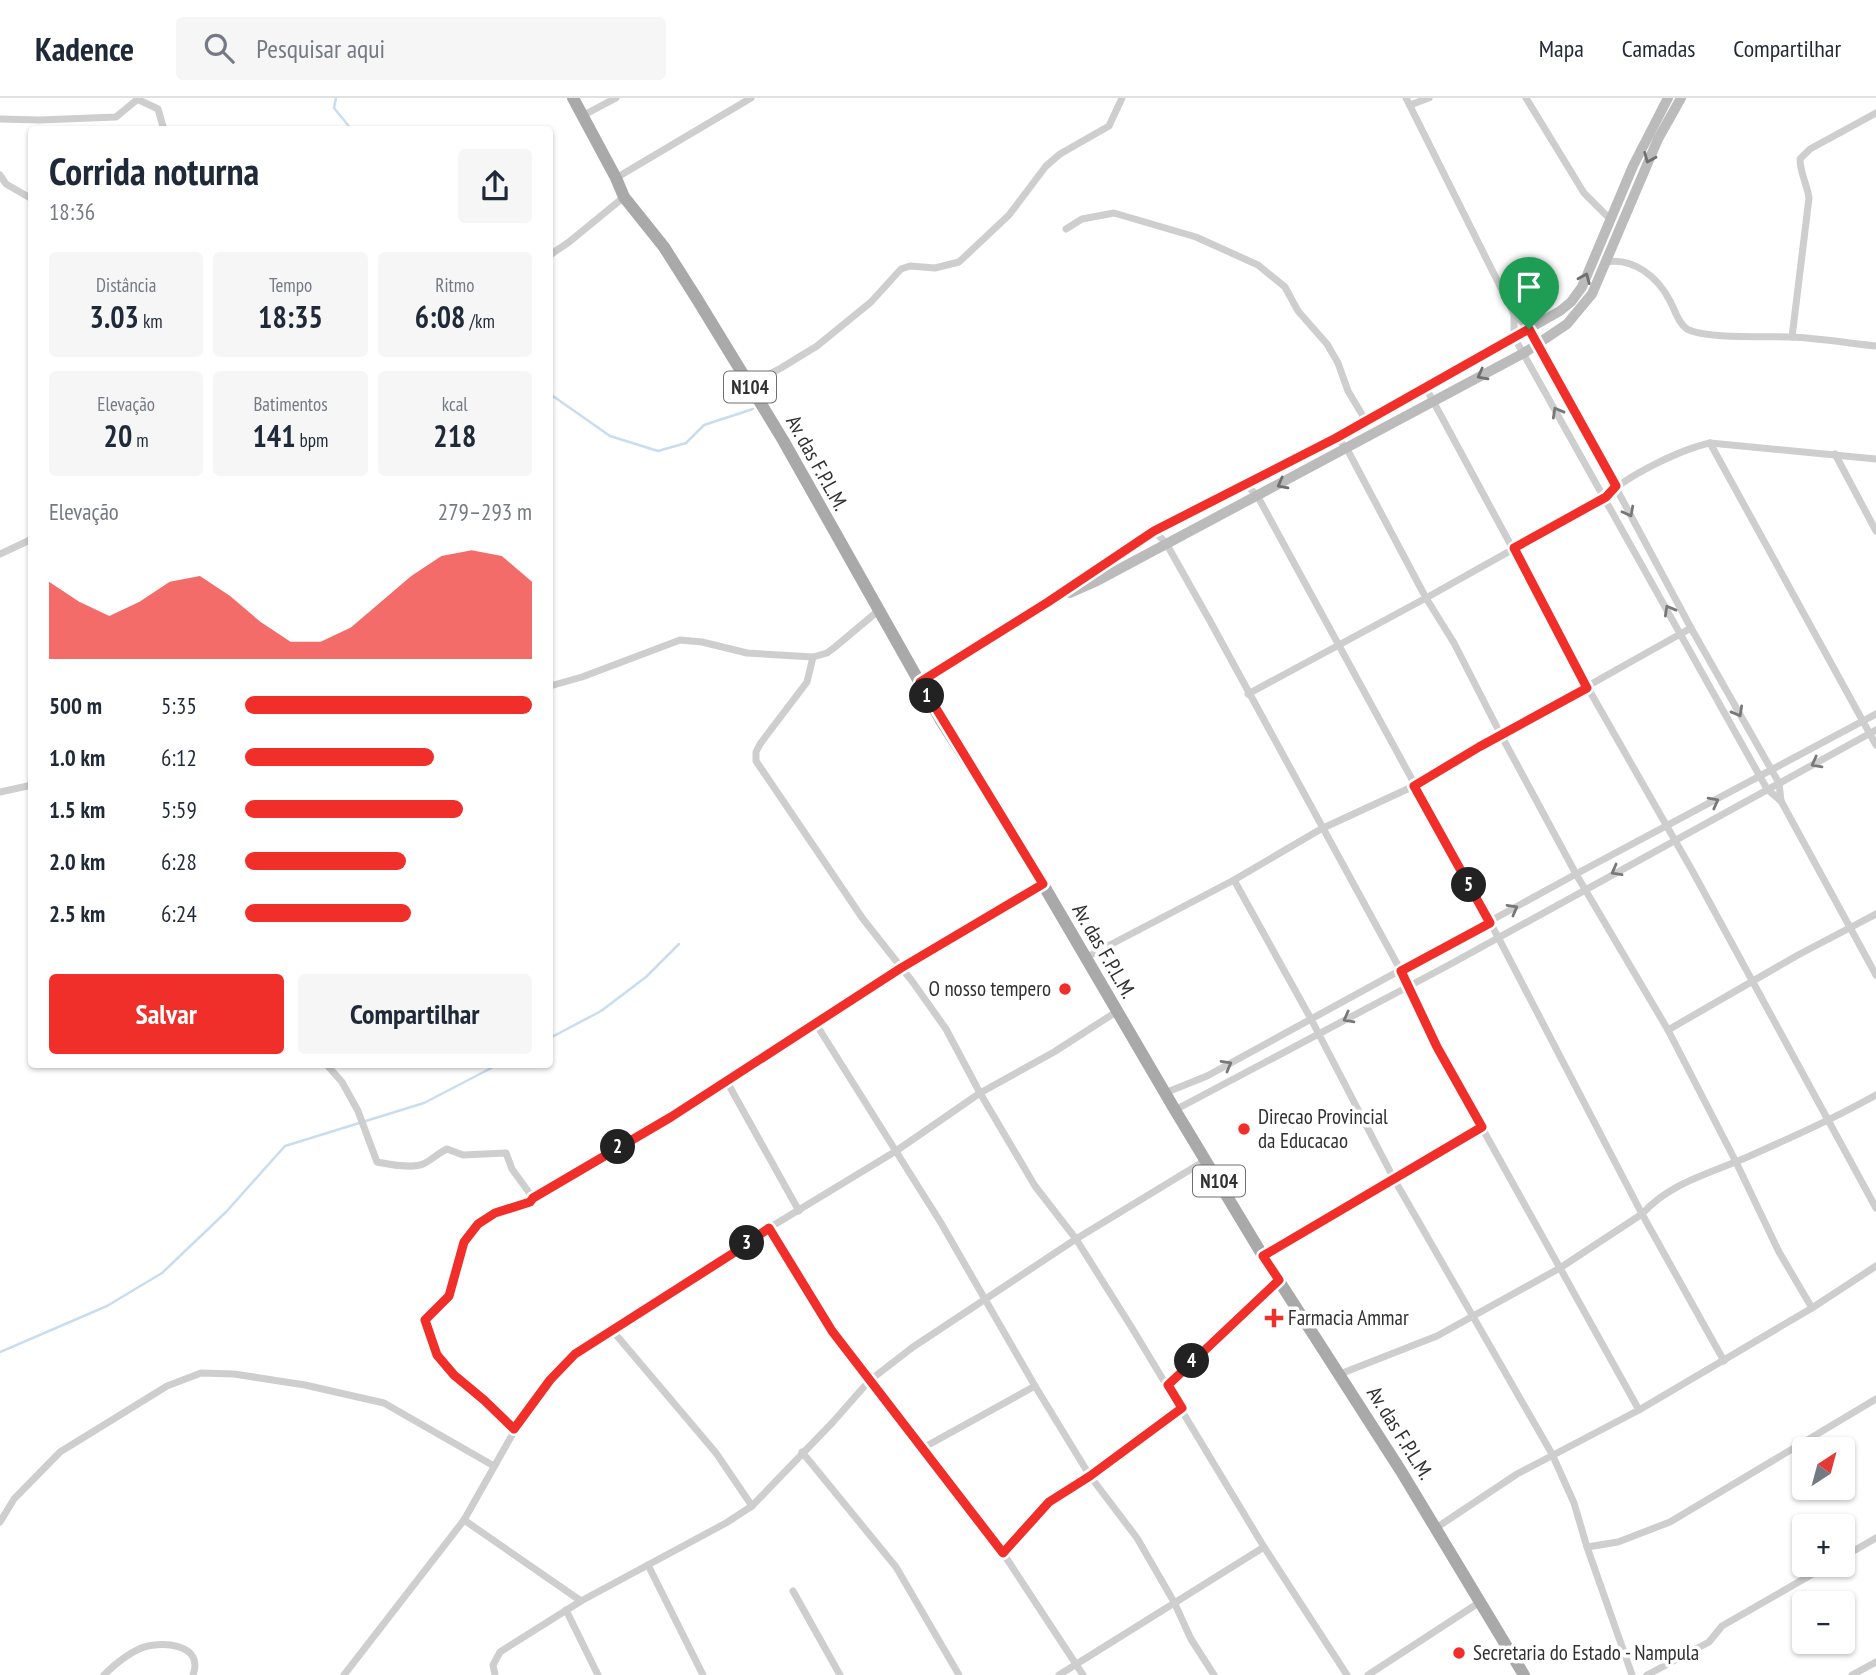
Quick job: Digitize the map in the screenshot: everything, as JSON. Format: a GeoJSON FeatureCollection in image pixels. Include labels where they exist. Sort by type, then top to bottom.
{"type":"FeatureCollection","features":[{"type":"Feature","properties":{"kind":"main road","name":"Av. das F.P.L.M."},"geometry":{"type":"LineString","coordinates":[[573,98],[624,197],[664,247],[783,440],[878,611],[1043,884],[1116,1012],[1263,1256],[1436,1528],[1524,1675]]}},
{"type":"Feature","properties":{"kind":"street"},"geometry":{"type":"LineString","coordinates":[[0,119],[116,117],[138,98],[158,109],[163,126]]}},
{"type":"Feature","properties":{"kind":"street"},"geometry":{"type":"LineString","coordinates":[[581,116],[617,98]]}},
{"type":"Feature","properties":{"kind":"street"},"geometry":{"type":"LineString","coordinates":[[616,178],[751,98]]}},
{"type":"Feature","properties":{"kind":"street"},"geometry":{"type":"LineString","coordinates":[[749,385],[817,345],[871,302],[901,269],[910,266],[935,268],[959,262],[1009,215],[1046,166],[1060,154],[1109,125],[1122,98]]}},
{"type":"Feature","properties":{"kind":"street"},"geometry":{"type":"LineString","coordinates":[[1429,98],[1408,102],[1514,314],[1539,344],[1691,628],[1779,783],[1781,801]]}},
{"type":"Feature","properties":{"kind":"street"},"geometry":{"type":"LineString","coordinates":[[1526,98],[1584,193],[1610,219]]}},
{"type":"Feature","properties":{"kind":"street"},"geometry":{"type":"LineString","coordinates":[[920,682],[1048,602],[1154,531],[1336,438],[1529,329],[1571,302],[1581,287],[1633,166],[1668,98]]}},
{"type":"Feature","properties":{"kind":"street"},"geometry":{"type":"LineString","coordinates":[[1048,602],[1095,582],[1258,497],[1524,353],[1567,324],[1592,294],[1658,139],[1681,98]]}},
{"type":"Feature","properties":{"kind":"street"},"geometry":{"type":"LineString","coordinates":[[1792,337],[1809,198],[1807,182],[1800,169],[1800,159],[1810,149],[1876,113]]}},
{"type":"Feature","properties":{"kind":"street"},"geometry":{"type":"LineString","coordinates":[[0,176],[6,184],[28,197]]}},
{"type":"Feature","properties":{"kind":"street"},"geometry":{"type":"LineString","coordinates":[[553,253],[624,197]]}},
{"type":"Feature","properties":{"kind":"street"},"geometry":{"type":"LineString","coordinates":[[1066,229],[1082,219],[1114,213],[1196,237],[1258,265],[1285,286],[1298,312],[1327,344],[1338,363],[1348,391],[1366,421]]}},
{"type":"Feature","properties":{"kind":"street"},"geometry":{"type":"LineString","coordinates":[[1605,262],[1634,264],[1651,277],[1669,299],[1687,329],[1707,334],[1792,337],[1876,346]]}},
{"type":"Feature","properties":{"kind":"street"},"geometry":{"type":"LineString","coordinates":[[1514,314],[1514,337],[1606,497],[1767,789],[1781,801],[1876,975]]}},
{"type":"Feature","properties":{"kind":"street"},"geometry":{"type":"LineString","coordinates":[[1426,387],[1587,688],[1674,839],[1876,1208]]}},
{"type":"Feature","properties":{"kind":"street"},"geometry":{"type":"LineString","coordinates":[[1336,438],[1347,449],[1426,598],[1454,643],[1576,874],[1668,1030],[1780,1252],[1812,1308]]}},
{"type":"Feature","properties":{"kind":"street"},"geometry":{"type":"LineString","coordinates":[[1710,443],[1863,721],[1873,731],[1876,745]]}},
{"type":"Feature","properties":{"kind":"street"},"geometry":{"type":"LineString","coordinates":[[1248,694],[1606,497],[1616,486],[1692,447],[1710,443],[1876,459]]}},
{"type":"Feature","properties":{"kind":"street"},"geometry":{"type":"LineString","coordinates":[[1835,454],[1876,531]]}},
{"type":"Feature","properties":{"kind":"street"},"geometry":{"type":"LineString","coordinates":[[1245,483],[1258,497],[1498,937],[1642,1214],[1724,1361]]}},
{"type":"Feature","properties":{"kind":"street"},"geometry":{"type":"LineString","coordinates":[[1154,531],[1166,543],[1401,971],[1437,1047],[1639,1410]]}},
{"type":"Feature","properties":{"kind":"street"},"geometry":{"type":"LineString","coordinates":[[0,554],[28,541]]}},
{"type":"Feature","properties":{"kind":"street"},"geometry":{"type":"LineString","coordinates":[[553,685],[680,640],[702,642],[747,653],[813,657],[827,653],[878,611]]}},
{"type":"Feature","properties":{"kind":"street"},"geometry":{"type":"LineString","coordinates":[[1085,958],[1234,880],[1321,829],[1414,786],[1691,628]]}},
{"type":"Feature","properties":{"kind":"street"},"geometry":{"type":"LineString","coordinates":[[813,657],[807,682],[760,744],[756,761],[856,909],[946,1029],[980,1093],[1035,1185],[1076,1239],[1168,1385],[1264,1547],[1347,1675]]}},
{"type":"Feature","properties":{"kind":"street"},"geometry":{"type":"LineString","coordinates":[[1165,1093],[1207,1076],[1876,714]]}},
{"type":"Feature","properties":{"kind":"street"},"geometry":{"type":"LineString","coordinates":[[1175,1110],[1408,986],[1873,731]]}},
{"type":"Feature","properties":{"kind":"street"},"geometry":{"type":"LineString","coordinates":[[0,792],[28,786]]}},
{"type":"Feature","properties":{"kind":"street"},"geometry":{"type":"LineString","coordinates":[[1234,880],[1311,1019],[1394,1179],[1552,1454],[1574,1503],[1632,1675]]}},
{"type":"Feature","properties":{"kind":"street"},"geometry":{"type":"LineString","coordinates":[[514,1429],[454,1375],[437,1355],[425,1320],[449,1296],[464,1242],[478,1224],[495,1213],[530,1202],[671,1117],[901,968],[1043,884]]}},
{"type":"Feature","properties":{"kind":"street"},"geometry":{"type":"LineString","coordinates":[[1668,1030],[1798,955],[1876,915]]}},
{"type":"Feature","properties":{"kind":"street"},"geometry":{"type":"LineString","coordinates":[[344,1675],[464,1520],[514,1429],[550,1380],[575,1354],[769,1228],[896,1151],[980,1093],[1054,1052],[1116,1012]]}},
{"type":"Feature","properties":{"kind":"street"},"geometry":{"type":"LineString","coordinates":[[816,1024],[986,1298],[1035,1387],[1090,1476],[1137,1538],[1174,1602],[1191,1639],[1214,1675]]}},
{"type":"Feature","properties":{"kind":"street"},"geometry":{"type":"LineString","coordinates":[[330,1068],[342,1082],[358,1111],[377,1162],[414,1166],[447,1149],[463,1155],[506,1153],[513,1169],[533,1198]]}},
{"type":"Feature","properties":{"kind":"street"},"geometry":{"type":"LineString","coordinates":[[726,1080],[799,1211]]}},
{"type":"Feature","properties":{"kind":"street"},"geometry":{"type":"LineString","coordinates":[[1340,1374],[1406,1350],[1474,1317],[1560,1268],[1642,1214],[1652,1203],[1686,1181],[1827,1122],[1876,1095]]}},
{"type":"Feature","properties":{"kind":"street"},"geometry":{"type":"LineString","coordinates":[[1263,1256],[1482,1127]]}},
{"type":"Feature","properties":{"kind":"street"},"geometry":{"type":"LineString","coordinates":[[495,1675],[493,1665],[500,1652],[581,1601],[726,1523],[752,1506],[869,1381],[986,1298],[1076,1239],[1207,1160]]}},
{"type":"Feature","properties":{"kind":"street"},"geometry":{"type":"LineString","coordinates":[[769,1228],[832,1331],[1003,1553],[1083,1675]]}},
{"type":"Feature","properties":{"kind":"street"},"geometry":{"type":"LineString","coordinates":[[1436,1528],[1517,1474],[1552,1454],[1603,1431],[1724,1361],[1876,1266]]}},
{"type":"Feature","properties":{"kind":"street"},"geometry":{"type":"LineString","coordinates":[[1168,1385],[1279,1280]]}},
{"type":"Feature","properties":{"kind":"street"},"geometry":{"type":"LineString","coordinates":[[612,1330],[716,1453],[752,1506]]}},
{"type":"Feature","properties":{"kind":"street"},"geometry":{"type":"LineString","coordinates":[[0,1522],[14,1499],[60,1452],[167,1386],[201,1373],[234,1374],[305,1385],[384,1403],[494,1466]]}},
{"type":"Feature","properties":{"kind":"street"},"geometry":{"type":"LineString","coordinates":[[921,1449],[1035,1387]]}},
{"type":"Feature","properties":{"kind":"street"},"geometry":{"type":"LineString","coordinates":[[1587,1547],[1618,1542],[1670,1522],[1876,1399]]}},
{"type":"Feature","properties":{"kind":"street"},"geometry":{"type":"LineString","coordinates":[[1003,1553],[1049,1502],[1090,1476],[1182,1408]]}},
{"type":"Feature","properties":{"kind":"street"},"geometry":{"type":"LineString","coordinates":[[802,1452],[896,1567],[959,1675]]}},
{"type":"Feature","properties":{"kind":"street"},"geometry":{"type":"LineString","coordinates":[[464,1520],[581,1601]]}},
{"type":"Feature","properties":{"kind":"street"},"geometry":{"type":"LineString","coordinates":[[1855,1550],[1876,1538]]}},
{"type":"Feature","properties":{"kind":"street"},"geometry":{"type":"LineString","coordinates":[[1059,1675],[1264,1547]]}},
{"type":"Feature","properties":{"kind":"street"},"geometry":{"type":"LineString","coordinates":[[648,1565],[703,1675]]}},
{"type":"Feature","properties":{"kind":"street"},"geometry":{"type":"LineString","coordinates":[[1647,1675],[1709,1642],[1722,1626],[1807,1577]]}},
{"type":"Feature","properties":{"kind":"street"},"geometry":{"type":"LineString","coordinates":[[793,1591],[840,1675]]}},
{"type":"Feature","properties":{"kind":"street"},"geometry":{"type":"LineString","coordinates":[[1368,1675],[1481,1601]]}},
{"type":"Feature","properties":{"kind":"street"},"geometry":{"type":"LineString","coordinates":[[566,1611],[598,1675]]}},
{"type":"Feature","properties":{"kind":"street"},"geometry":{"type":"LineString","coordinates":[[104,1675],[115,1664],[139,1649],[161,1643],[192,1654],[192,1675]]}},
{"type":"Feature","properties":{"kind":"street"},"geometry":{"type":"LineString","coordinates":[[1852,1675],[1876,1661]]}},
{"type":"Feature","properties":{"kind":"waterway"},"geometry":{"type":"LineString","coordinates":[[336,98],[334,108],[349,126]]}},
{"type":"Feature","properties":{"kind":"waterway"},"geometry":{"type":"LineString","coordinates":[[553,396],[610,436],[658,451],[686,443],[704,425],[753,409]]}},
{"type":"Feature","properties":{"kind":"waterway"},"geometry":{"type":"LineString","coordinates":[[553,1036],[601,1011],[646,977],[679,944]]}},
{"type":"Feature","properties":{"kind":"waterway"},"geometry":{"type":"LineString","coordinates":[[0,1352],[107,1306],[162,1273],[226,1212],[285,1146],[424,1103],[491,1068]]}},
{"type":"Feature","properties":{"kind":"place","name":"O nosso tempero"},"geometry":{"type":"Point","coordinates":[1065,989]}},
{"type":"Feature","properties":{"kind":"place","name":"Direcao Provincial da Educacao"},"geometry":{"type":"Point","coordinates":[1244,1129]}},
{"type":"Feature","properties":{"kind":"place","name":"Farmacia Ammar"},"geometry":{"type":"Point","coordinates":[1274,1318]}},
{"type":"Feature","properties":{"kind":"place","name":"Secretaria do Estado - Nampula"},"geometry":{"type":"Point","coordinates":[1459,1653]}},
{"type":"Feature","properties":{"kind":"route"},"geometry":{"type":"LineString","coordinates":[[1529,329],[1616,486],[1606,497],[1514,548],[1587,688],[1457,759],[1414,786],[1490,923],[1401,971],[1437,1047],[1482,1127],[1263,1256],[1279,1280],[1168,1385],[1182,1408],[1090,1476],[1049,1502],[1003,1553],[832,1331],[769,1228],[575,1354],[550,1380],[514,1429],[454,1375],[437,1355],[425,1320],[449,1296],[464,1242],[478,1224],[495,1213],[515,1209],[530,1202],[568,1176],[671,1117],[901,968],[1043,884],[920,682],[1048,602],[1154,531],[1336,438],[1529,329]]}}]}
